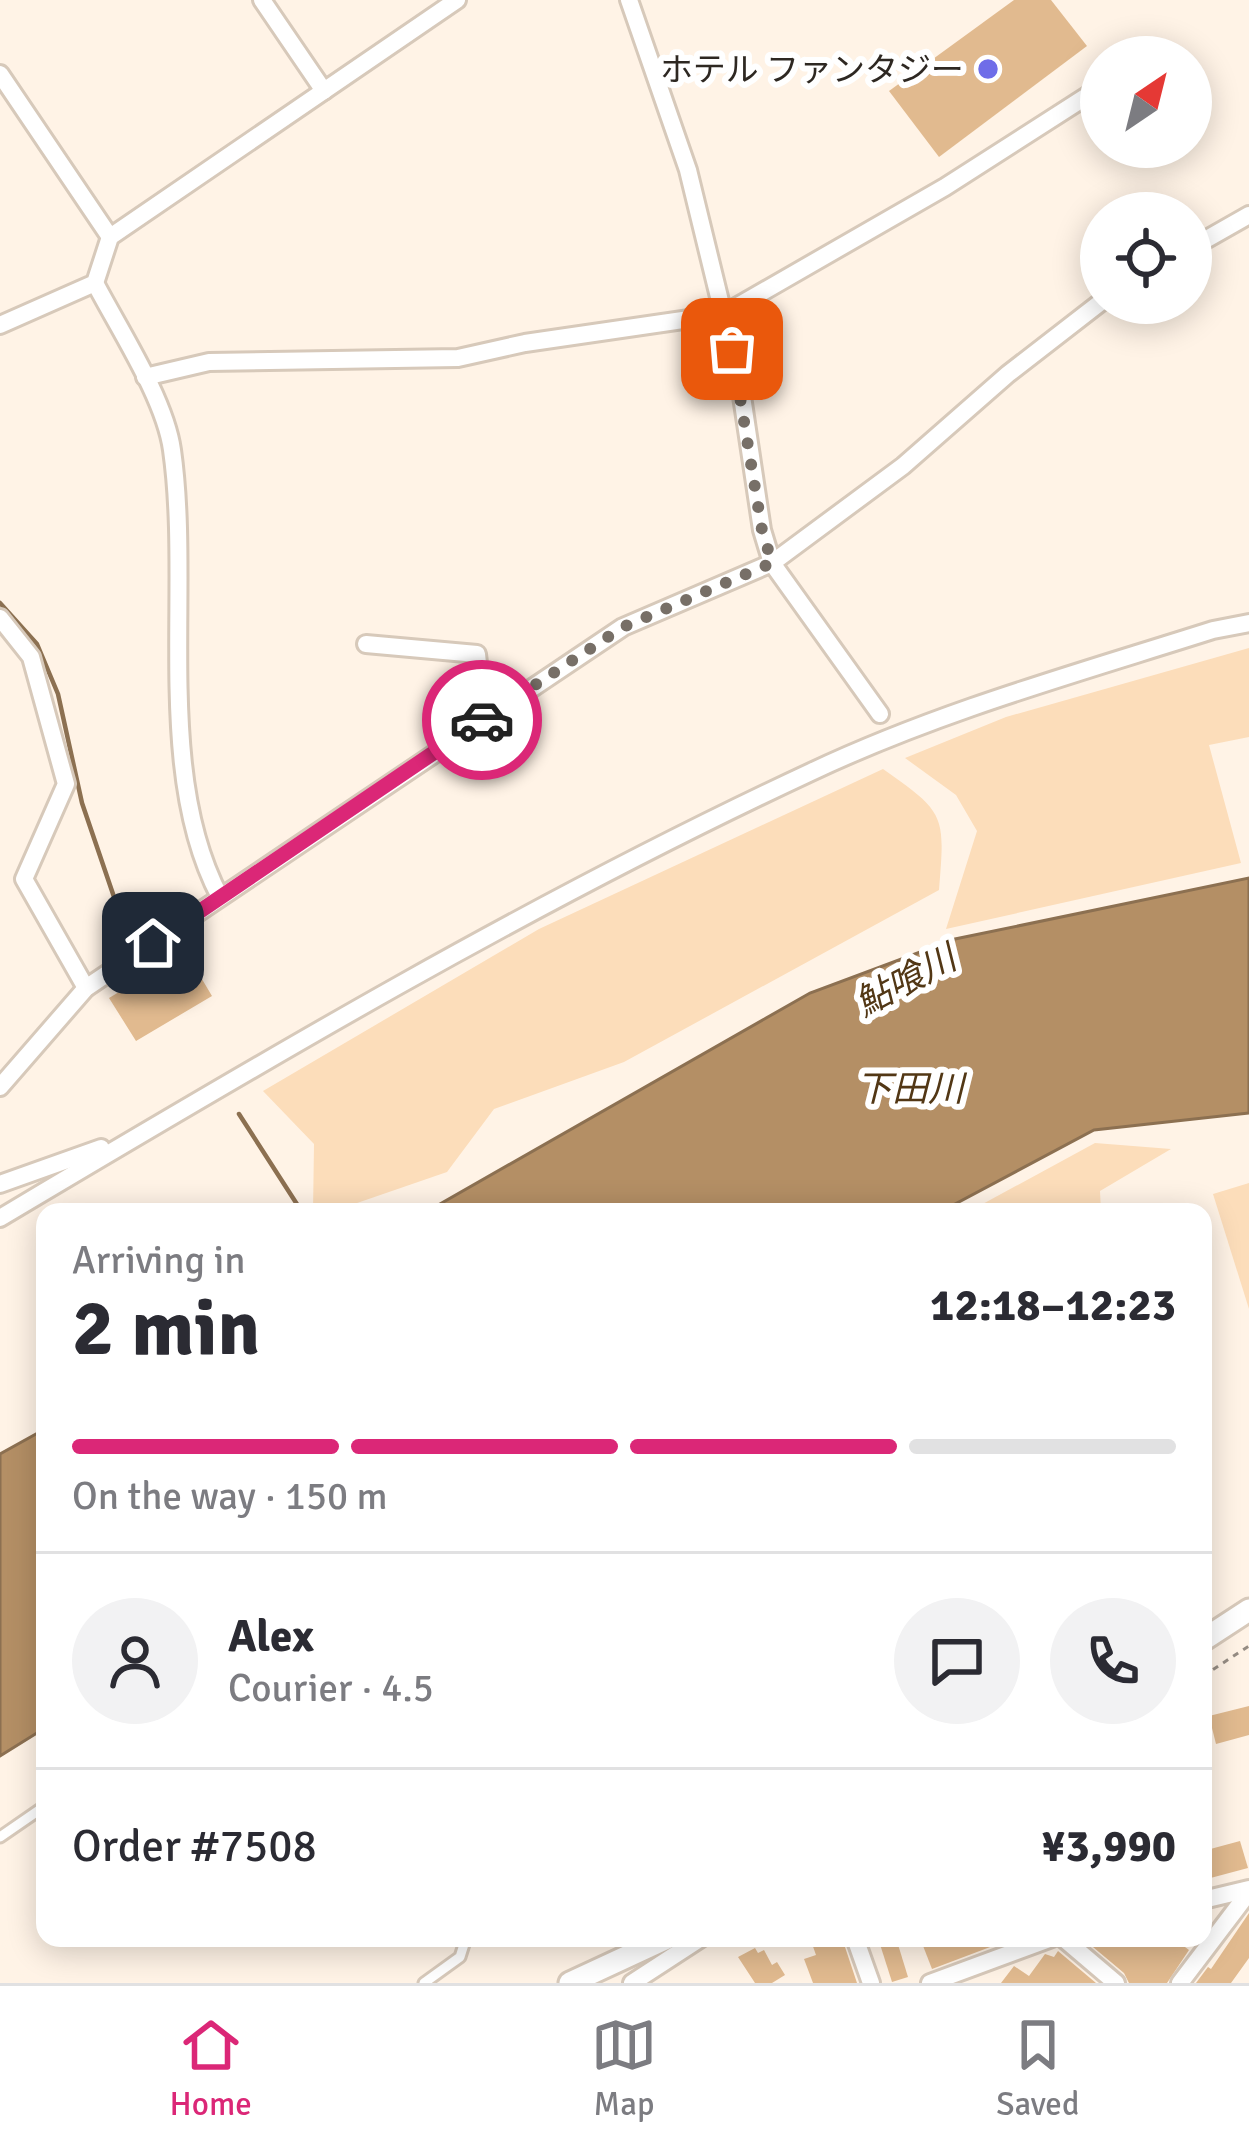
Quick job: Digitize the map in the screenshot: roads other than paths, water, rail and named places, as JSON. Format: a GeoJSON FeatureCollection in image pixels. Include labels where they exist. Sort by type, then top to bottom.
{"type":"FeatureCollection","features":[{"type":"Feature","properties":{"kind":"street"},"geometry":{"type":"LineString","coordinates":[[262,0],[324,91]]}},
{"type":"Feature","properties":{"kind":"street"},"geometry":{"type":"LineString","coordinates":[[220,897],[206,870],[184,779],[172,446],[145,377],[95,283],[110,236],[457,0]]}},
{"type":"Feature","properties":{"kind":"street"},"geometry":{"type":"LineString","coordinates":[[628,0],[688,170],[740,383],[762,530],[772,563],[880,714]]}},
{"type":"Feature","properties":{"kind":"street"},"geometry":{"type":"LineString","coordinates":[[0,74],[110,236]]}},
{"type":"Feature","properties":{"kind":"street"},"geometry":{"type":"LineString","coordinates":[[145,377],[209,362],[458,358],[525,343],[724,314],[945,187],[1080,100]]}},
{"type":"Feature","properties":{"kind":"street"},"geometry":{"type":"LineString","coordinates":[[1212,236],[1249,215]]}},
{"type":"Feature","properties":{"kind":"street"},"geometry":{"type":"LineString","coordinates":[[0,325],[95,283]]}},
{"type":"Feature","properties":{"kind":"street"},"geometry":{"type":"LineString","coordinates":[[0,1088],[86,988],[623,627],[772,563],[903,466],[1080,318]]}},
{"type":"Feature","properties":{"kind":"street"},"geometry":{"type":"LineString","coordinates":[[0,618],[31,657],[65,784],[25,879],[86,988]]}},
{"type":"Feature","properties":{"kind":"street"},"geometry":{"type":"LineString","coordinates":[[0,1218],[535,910],[813,770],[977,704],[1249,623]]}},
{"type":"Feature","properties":{"kind":"street"},"geometry":{"type":"LineString","coordinates":[[366,644],[477,654],[484,718]]}},
{"type":"Feature","properties":{"kind":"street"},"geometry":{"type":"LineString","coordinates":[[0,1184],[142,1134]]}},
{"type":"Feature","properties":{"kind":"street"},"geometry":{"type":"LineString","coordinates":[[1212,1634],[1249,1610]]}},
{"type":"Feature","properties":{"kind":"street"},"geometry":{"type":"LineString","coordinates":[[1212,1898],[1249,1890]]}},
{"type":"Feature","properties":{"kind":"street"},"geometry":{"type":"LineString","coordinates":[[1212,1940],[1249,1890]]}},
{"type":"Feature","properties":{"kind":"street"},"geometry":{"type":"LineString","coordinates":[[570,1983],[648,1947]]}},
{"type":"Feature","properties":{"kind":"street"},"geometry":{"type":"LineString","coordinates":[[632,1983],[687,1947]]}},
{"type":"Feature","properties":{"kind":"street"},"geometry":{"type":"LineString","coordinates":[[858,1947],[871,1983]]}},
{"type":"Feature","properties":{"kind":"street"},"geometry":{"type":"LineString","coordinates":[[930,1983],[1028,1947]]}},
{"type":"Feature","properties":{"kind":"street"},"geometry":{"type":"LineString","coordinates":[[1074,1947],[1116,1983]]}},
{"type":"Feature","properties":{"kind":"street"},"geometry":{"type":"LineString","coordinates":[[1180,1983],[1207,1947]]}},
{"type":"Feature","properties":{"kind":"street"},"geometry":{"type":"LineString","coordinates":[[968,1969],[985,1983]]}},
{"type":"Feature","properties":{"kind":"lane"},"geometry":{"type":"LineString","coordinates":[[0,1837],[36,1812]]}},
{"type":"Feature","properties":{"kind":"lane"},"geometry":{"type":"LineString","coordinates":[[424,1983],[460,1957],[463,1947]]}},
{"type":"Feature","properties":{"kind":"water","name":"下田川"},"geometry":{"type":"Polygon","coordinates":[[[1249,878],[1249,1113],[1094,1130],[957,1203],[442,1203],[810,993],[955,939],[1249,878]]]}},
{"type":"Feature","properties":{"kind":"water"},"geometry":{"type":"Polygon","coordinates":[[[36,1434],[36,1734],[0,1756],[0,1454],[36,1434]]]}},
{"type":"Feature","properties":{"kind":"waterway"},"geometry":{"type":"LineString","coordinates":[[0,603],[37,644],[58,694],[82,803],[129,941]]}},
{"type":"Feature","properties":{"kind":"waterway"},"geometry":{"type":"LineString","coordinates":[[239,1114],[296,1203]]}},
{"type":"Feature","properties":{"kind":"place","name":"ホテル ファンタジー"},"geometry":{"type":"Point","coordinates":[988,69]}},
{"type":"Feature","properties":{"kind":"water label","name":"鮎喰川"},"geometry":{"type":"Point","coordinates":[905,980]}}]}
